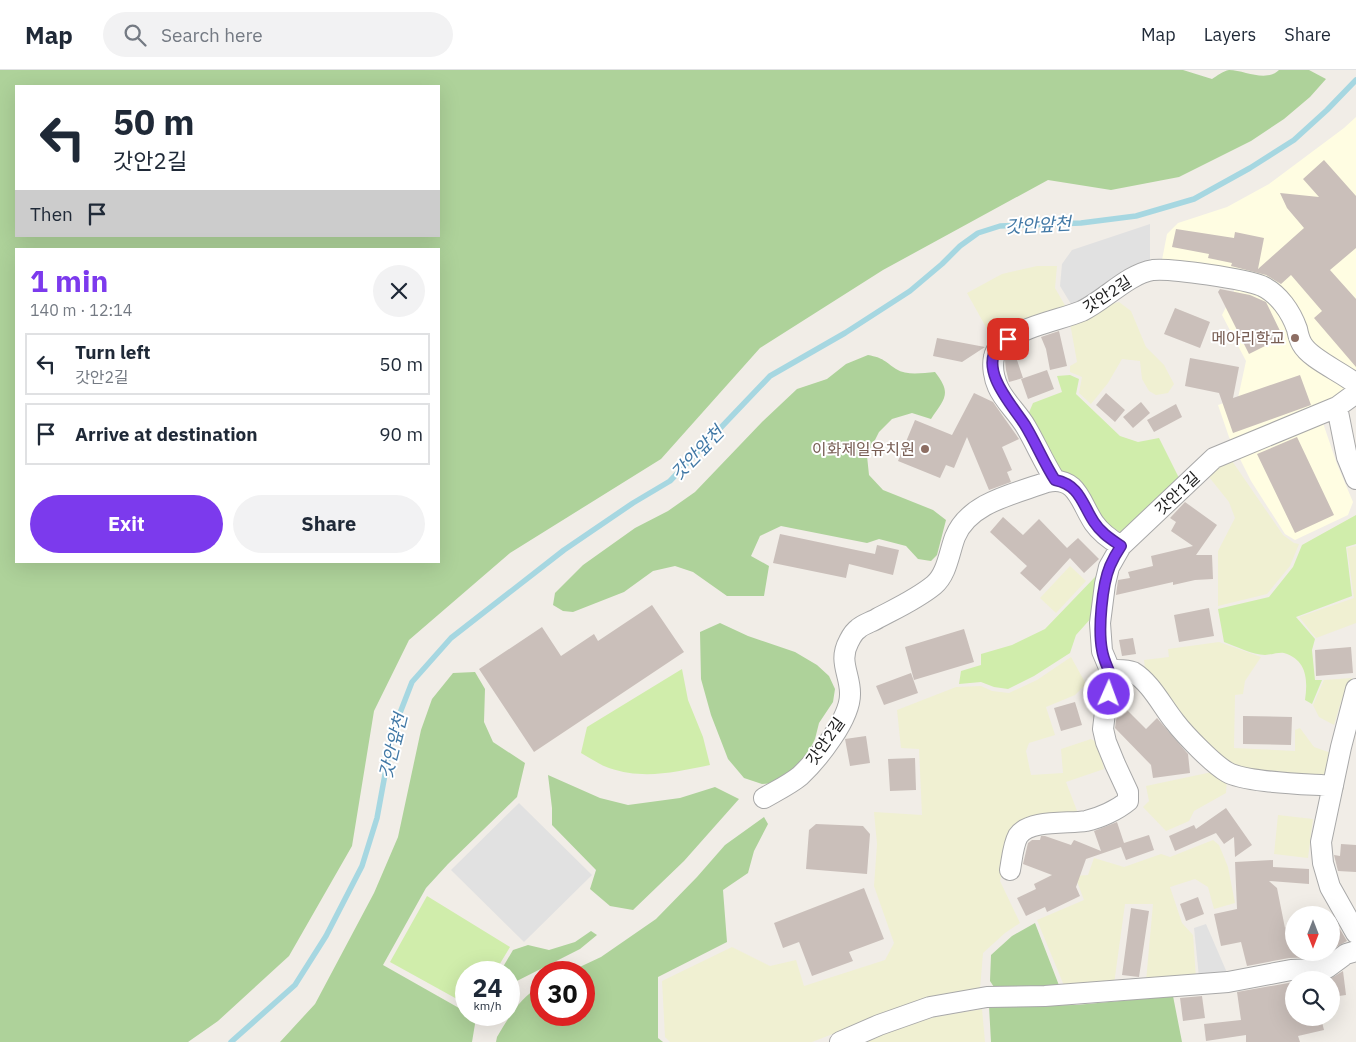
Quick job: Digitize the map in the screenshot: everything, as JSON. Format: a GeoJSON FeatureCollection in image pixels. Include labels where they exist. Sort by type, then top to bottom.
{"type":"FeatureCollection","features":[{"type":"Feature","properties":{"kind":"street","name":"갓안2길"},"geometry":{"type":"LineString","coordinates":[[764,798],[800,776],[816,759],[844,716],[850,692],[844,666],[844,652],[849,640],[858,629],[919,596],[936,584],[943,574],[962,524],[975,512],[986,504],[1055,480],[1025,425],[998,387],[994,372],[994,357],[998,347],[1008,339],[1030,329],[1082,311],[1119,288],[1135,275],[1154,270],[1174,271],[1262,286],[1277,296],[1288,311],[1301,343],[1308,352],[1356,384]]}},
{"type":"Feature","properties":{"kind":"street","name":"갓안1길"},"geometry":{"type":"LineString","coordinates":[[1010,870],[1019,835],[1026,829],[1049,822],[1087,820],[1121,808],[1128,801],[1128,792],[1112,757],[1104,729],[1106,704],[1112,684],[1110,670],[1102,651],[1100,623],[1109,567],[1121,546],[1214,458],[1337,407],[1356,393]]}},
{"type":"Feature","properties":{"kind":"street"},"geometry":{"type":"LineString","coordinates":[[1337,407],[1347,457],[1356,479]]}},
{"type":"Feature","properties":{"kind":"street"},"geometry":{"type":"LineString","coordinates":[[1055,480],[1071,486],[1080,496],[1094,523],[1107,537],[1121,546]]}},
{"type":"Feature","properties":{"kind":"street"},"geometry":{"type":"LineString","coordinates":[[1110,670],[1132,672],[1155,694],[1176,723],[1215,762],[1228,772],[1264,780],[1333,786]]}},
{"type":"Feature","properties":{"kind":"street"},"geometry":{"type":"LineString","coordinates":[[1356,689],[1341,746],[1321,842],[1323,863],[1330,887],[1356,933]]}},
{"type":"Feature","properties":{"kind":"street"},"geometry":{"type":"LineString","coordinates":[[840,1042],[879,1025],[930,1007],[987,997],[1044,996],[1228,982],[1290,970],[1327,968],[1346,954],[1356,951]]}},
{"type":"Feature","properties":{"kind":"shaded area","name":"메아리학교"},"geometry":{"type":"Polygon","coordinates":[[[1356,117],[1356,384],[1322,404],[1324,426],[1353,502],[1348,515],[1295,540],[1285,534],[1251,481],[1229,437],[1218,405],[1238,398],[1246,361],[1222,315],[1241,277],[1162,260],[1167,234],[1178,223],[1227,207],[1269,184],[1356,117]]]}},
{"type":"Feature","properties":{"kind":"shaded area"},"geometry":{"type":"Polygon","coordinates":[[[1150,224],[1150,262],[1086,301],[1071,304],[1060,286],[1062,264],[1072,250],[1150,224]]]}},
{"type":"Feature","properties":{"kind":"shaded area"},"geometry":{"type":"Polygon","coordinates":[[[519,803],[592,875],[524,942],[451,870],[519,803]]]}},
{"type":"Feature","properties":{"kind":"shaded area"},"geometry":{"type":"Polygon","coordinates":[[[1206,924],[1228,975],[1199,977],[1194,928],[1206,924]]]}},
{"type":"Feature","properties":{"kind":"green space"},"geometry":{"type":"Polygon","coordinates":[[[0,70],[1183,70],[1212,79],[1222,72],[1229,70],[1261,76],[1273,74],[1279,70],[1309,70],[1326,79],[1310,97],[1284,119],[1251,141],[1179,177],[1111,190],[1048,180],[883,270],[760,348],[661,459],[510,553],[409,640],[374,711],[352,846],[289,956],[218,1021],[188,1042],[0,1042],[0,70]]]}},
{"type":"Feature","properties":{"kind":"green space"},"geometry":{"type":"Polygon","coordinates":[[[1037,266],[1057,266],[1055,288],[1066,307],[1011,326],[992,338],[967,293],[1002,274],[1037,266]]]}},
{"type":"Feature","properties":{"kind":"green space"},"geometry":{"type":"Polygon","coordinates":[[[1119,302],[1131,311],[1146,347],[1164,365],[1174,384],[1168,393],[1156,395],[1149,391],[1142,379],[1140,361],[1122,359],[1108,383],[1091,404],[1079,393],[1082,377],[1070,372],[1070,366],[1077,362],[1070,323],[1106,305],[1119,302]]]}},
{"type":"Feature","properties":{"kind":"green space"},"geometry":{"type":"Polygon","coordinates":[[[868,355],[881,359],[905,373],[935,372],[944,386],[945,396],[931,419],[912,413],[892,419],[879,432],[867,456],[869,475],[883,490],[933,510],[946,520],[937,555],[931,561],[918,559],[906,546],[879,539],[867,543],[781,526],[760,536],[751,556],[769,566],[764,596],[727,596],[693,572],[675,566],[653,571],[624,592],[573,612],[563,611],[553,605],[555,593],[583,565],[635,528],[668,511],[695,492],[762,422],[797,389],[827,379],[846,364],[868,355]]]}},
{"type":"Feature","properties":{"kind":"green space"},"geometry":{"type":"Polygon","coordinates":[[[1070,375],[1079,379],[1076,394],[1120,436],[1138,442],[1159,438],[1180,480],[1130,529],[1120,532],[1104,522],[1054,464],[1027,417],[1033,403],[1062,392],[1057,376],[1070,375]]]}},
{"type":"Feature","properties":{"kind":"green space"},"geometry":{"type":"Polygon","coordinates":[[[1230,458],[1283,535],[1294,543],[1299,544],[1290,566],[1267,594],[1218,606],[1218,551],[1235,518],[1229,502],[1209,477],[1219,463],[1230,458]]]}},
{"type":"Feature","properties":{"kind":"green space"},"geometry":{"type":"Polygon","coordinates":[[[1356,515],[1356,544],[1346,547],[1352,596],[1296,617],[1315,639],[1312,650],[1315,680],[1322,680],[1312,704],[1305,700],[1306,678],[1302,666],[1297,660],[1284,653],[1260,655],[1224,642],[1218,609],[1269,597],[1293,567],[1302,545],[1356,515]]]}},
{"type":"Feature","properties":{"kind":"green space"},"geometry":{"type":"Polygon","coordinates":[[[1356,546],[1356,623],[1316,638],[1299,617],[1354,598],[1347,548],[1356,546]]]}},
{"type":"Feature","properties":{"kind":"green space"},"geometry":{"type":"Polygon","coordinates":[[[1070,566],[1086,581],[1056,613],[1040,598],[1070,566]]]}},
{"type":"Feature","properties":{"kind":"green space"},"geometry":{"type":"Polygon","coordinates":[[[1096,576],[1098,579],[1093,616],[1076,635],[1070,653],[1034,676],[1008,689],[994,687],[981,682],[959,684],[961,671],[981,665],[981,654],[1012,645],[1045,629],[1096,576]]]}},
{"type":"Feature","properties":{"kind":"green space"},"geometry":{"type":"Polygon","coordinates":[[[720,623],[748,636],[795,652],[817,665],[829,676],[835,689],[833,702],[819,723],[815,739],[805,759],[788,776],[776,783],[762,784],[744,778],[728,759],[711,715],[701,679],[700,632],[720,623]]]}},
{"type":"Feature","properties":{"kind":"green space"},"geometry":{"type":"Polygon","coordinates":[[[1219,642],[1261,657],[1245,681],[1243,694],[1235,695],[1234,748],[1295,751],[1295,730],[1300,728],[1314,747],[1331,753],[1326,778],[1249,772],[1212,753],[1146,676],[1144,660],[1169,657],[1168,649],[1219,642]]]}},
{"type":"Feature","properties":{"kind":"green space"},"geometry":{"type":"Polygon","coordinates":[[[1071,657],[1086,684],[1075,695],[1046,707],[1055,735],[1029,743],[1026,751],[1031,775],[1063,773],[1061,749],[1091,739],[1099,744],[1104,769],[1066,782],[1079,816],[1039,814],[1011,831],[1000,881],[1020,923],[1005,933],[983,953],[980,989],[879,1016],[812,1042],[670,1042],[665,1037],[662,981],[732,947],[770,966],[796,960],[804,986],[885,960],[894,943],[874,886],[877,844],[874,812],[922,815],[919,749],[901,748],[897,710],[956,687],[981,686],[992,691],[1009,693],[1037,680],[1071,657]]]}},
{"type":"Feature","properties":{"kind":"green space"},"geometry":{"type":"Polygon","coordinates":[[[682,669],[688,700],[703,737],[710,765],[660,774],[635,774],[606,767],[581,753],[587,727],[682,669]]]}},
{"type":"Feature","properties":{"kind":"green space"},"geometry":{"type":"Polygon","coordinates":[[[475,672],[485,689],[484,722],[493,742],[525,763],[517,797],[426,888],[383,965],[455,1006],[455,1026],[475,1026],[472,1042],[280,1042],[315,1004],[374,893],[398,837],[421,730],[432,699],[453,673],[475,672]]]}},
{"type":"Feature","properties":{"kind":"green space"},"geometry":{"type":"Polygon","coordinates":[[[1352,678],[1341,702],[1334,725],[1319,717],[1313,705],[1324,680],[1352,678]]]}},
{"type":"Feature","properties":{"kind":"green space"},"geometry":{"type":"Polygon","coordinates":[[[1212,772],[1227,779],[1226,793],[1194,811],[1189,821],[1166,831],[1143,807],[1149,801],[1146,786],[1212,772]]]}},
{"type":"Feature","properties":{"kind":"green space"},"geometry":{"type":"Polygon","coordinates":[[[548,775],[600,798],[628,805],[680,798],[715,787],[739,799],[684,861],[633,910],[610,906],[590,889],[596,870],[552,825],[548,775]]]}},
{"type":"Feature","properties":{"kind":"green space"},"geometry":{"type":"Polygon","coordinates":[[[1278,815],[1313,819],[1308,858],[1274,854],[1278,815]]]}},
{"type":"Feature","properties":{"kind":"green space"},"geometry":{"type":"Polygon","coordinates":[[[764,817],[768,824],[754,851],[748,873],[723,890],[727,942],[658,977],[658,1038],[663,1042],[496,1042],[504,1026],[520,1026],[520,1003],[530,994],[530,1026],[595,1026],[595,961],[592,961],[656,919],[725,845],[764,817]]]}},
{"type":"Feature","properties":{"kind":"green space"},"geometry":{"type":"Polygon","coordinates":[[[1213,840],[1219,845],[1228,867],[1235,903],[1214,909],[1208,887],[1195,879],[1170,887],[1182,923],[1193,935],[1196,978],[1146,981],[1153,904],[1125,904],[1114,984],[1065,988],[1037,920],[1084,900],[1075,876],[1088,875],[1094,858],[1124,867],[1161,854],[1170,857],[1213,840]]]}},
{"type":"Feature","properties":{"kind":"green space"},"geometry":{"type":"Polygon","coordinates":[[[427,896],[510,947],[502,961],[455,961],[455,998],[390,962],[427,896]]]}},
{"type":"Feature","properties":{"kind":"green space"},"geometry":{"type":"Polygon","coordinates":[[[1035,923],[1060,988],[996,990],[990,981],[991,955],[1012,936],[1035,923]]]}},
{"type":"Feature","properties":{"kind":"green space"},"geometry":{"type":"Polygon","coordinates":[[[591,931],[597,935],[580,949],[556,961],[530,961],[530,974],[520,979],[520,961],[506,961],[513,950],[528,945],[549,950],[575,942],[591,931]]]}},
{"type":"Feature","properties":{"kind":"green space"},"geometry":{"type":"Polygon","coordinates":[[[1173,996],[1182,1042],[991,1042],[989,1006],[1076,1005],[1173,996]]]}},
{"type":"Feature","properties":{"kind":"green space"},"geometry":{"type":"Polygon","coordinates":[[[982,1009],[985,1042],[859,1042],[889,1030],[935,1017],[982,1009]]]}},
{"type":"Feature","properties":{"kind":"building"},"geometry":{"type":"Polygon","coordinates":[[[1324,160],[1356,196],[1356,248],[1330,270],[1356,299],[1356,367],[1314,318],[1322,311],[1291,275],[1281,284],[1266,275],[1231,266],[1232,263],[1208,258],[1209,254],[1172,247],[1176,229],[1234,238],[1235,232],[1264,238],[1258,269],[1304,228],[1287,208],[1280,193],[1319,197],[1303,179],[1324,160]]]}},
{"type":"Feature","properties":{"kind":"building"},"geometry":{"type":"Polygon","coordinates":[[[1220,289],[1250,295],[1266,302],[1283,337],[1249,354],[1218,292],[1220,289]]]}},
{"type":"Feature","properties":{"kind":"building"},"geometry":{"type":"Polygon","coordinates":[[[1175,308],[1210,322],[1200,348],[1164,334],[1175,308]]]}},
{"type":"Feature","properties":{"kind":"building"},"geometry":{"type":"Polygon","coordinates":[[[1059,331],[1067,366],[1050,370],[1046,349],[1041,337],[1059,331]]]}},
{"type":"Feature","properties":{"kind":"building"},"geometry":{"type":"Polygon","coordinates":[[[937,338],[985,347],[962,362],[933,356],[937,338]]]}},
{"type":"Feature","properties":{"kind":"building"},"geometry":{"type":"Polygon","coordinates":[[[1015,354],[1023,378],[1009,382],[1005,360],[1007,357],[1015,354]]]}},
{"type":"Feature","properties":{"kind":"building"},"geometry":{"type":"Polygon","coordinates":[[[1190,358],[1239,367],[1233,398],[1300,375],[1311,405],[1233,433],[1219,393],[1185,386],[1190,358]]]}},
{"type":"Feature","properties":{"kind":"building"},"geometry":{"type":"Polygon","coordinates":[[[1047,370],[1054,389],[1028,399],[1021,379],[1047,370]]]}},
{"type":"Feature","properties":{"kind":"building"},"geometry":{"type":"Polygon","coordinates":[[[974,393],[993,402],[1019,439],[1002,447],[1012,470],[1007,472],[1011,482],[989,490],[967,437],[954,468],[946,465],[940,478],[898,461],[915,420],[952,435],[974,393]]]}},
{"type":"Feature","properties":{"kind":"building"},"geometry":{"type":"Polygon","coordinates":[[[1106,393],[1125,410],[1115,422],[1096,405],[1106,393]]]}},
{"type":"Feature","properties":{"kind":"building"},"geometry":{"type":"Polygon","coordinates":[[[1141,402],[1150,413],[1133,428],[1123,417],[1141,402]]]}},
{"type":"Feature","properties":{"kind":"building"},"geometry":{"type":"Polygon","coordinates":[[[1176,404],[1182,417],[1154,432],[1147,420],[1176,404]]]}},
{"type":"Feature","properties":{"kind":"building"},"geometry":{"type":"Polygon","coordinates":[[[1297,437],[1334,515],[1295,533],[1257,454],[1297,437]]]}},
{"type":"Feature","properties":{"kind":"building"},"geometry":{"type":"Polygon","coordinates":[[[1185,502],[1217,525],[1196,555],[1212,555],[1213,579],[1195,580],[1173,585],[1173,582],[1116,595],[1118,580],[1130,578],[1128,572],[1153,566],[1151,556],[1193,546],[1171,531],[1176,522],[1170,518],[1185,502]]]}},
{"type":"Feature","properties":{"kind":"building"},"geometry":{"type":"Polygon","coordinates":[[[1003,517],[1023,535],[1039,519],[1067,548],[1078,538],[1099,559],[1084,573],[1070,558],[1040,591],[1020,573],[1027,566],[990,532],[1003,517]]]}},
{"type":"Feature","properties":{"kind":"building"},"geometry":{"type":"Polygon","coordinates":[[[780,534],[875,554],[877,545],[899,550],[893,575],[849,564],[846,578],[773,563],[780,534]]]}},
{"type":"Feature","properties":{"kind":"building"},"geometry":{"type":"Polygon","coordinates":[[[652,605],[684,652],[534,752],[479,669],[542,627],[561,656],[594,634],[598,641],[652,605]]]}},
{"type":"Feature","properties":{"kind":"building"},"geometry":{"type":"Polygon","coordinates":[[[1209,608],[1214,636],[1179,642],[1174,615],[1209,608]]]}},
{"type":"Feature","properties":{"kind":"building"},"geometry":{"type":"Polygon","coordinates":[[[964,629],[974,662],[914,680],[905,647],[964,629]]]}},
{"type":"Feature","properties":{"kind":"building"},"geometry":{"type":"Polygon","coordinates":[[[1133,638],[1136,654],[1122,656],[1119,640],[1133,638]]]}},
{"type":"Feature","properties":{"kind":"building"},"geometry":{"type":"Polygon","coordinates":[[[1351,647],[1353,673],[1316,676],[1315,650],[1351,647]]]}},
{"type":"Feature","properties":{"kind":"building"},"geometry":{"type":"Polygon","coordinates":[[[911,673],[918,693],[884,705],[876,686],[911,673]]]}},
{"type":"Feature","properties":{"kind":"building"},"geometry":{"type":"Polygon","coordinates":[[[1075,702],[1082,725],[1061,731],[1054,708],[1075,702]]]}},
{"type":"Feature","properties":{"kind":"building"},"geometry":{"type":"Polygon","coordinates":[[[1124,707],[1146,729],[1157,718],[1188,754],[1190,773],[1153,778],[1151,765],[1115,728],[1117,714],[1124,707]]]}},
{"type":"Feature","properties":{"kind":"building"},"geometry":{"type":"Polygon","coordinates":[[[1243,716],[1292,717],[1291,745],[1243,744],[1243,716]]]}},
{"type":"Feature","properties":{"kind":"building"},"geometry":{"type":"Polygon","coordinates":[[[866,736],[870,763],[850,766],[845,739],[866,736]]]}},
{"type":"Feature","properties":{"kind":"building"},"geometry":{"type":"Polygon","coordinates":[[[915,758],[916,790],[890,791],[888,759],[915,758]]]}},
{"type":"Feature","properties":{"kind":"building"},"geometry":{"type":"Polygon","coordinates":[[[1226,808],[1252,845],[1235,857],[1234,837],[1224,844],[1216,833],[1175,851],[1169,836],[1194,825],[1196,829],[1226,808]]]}},
{"type":"Feature","properties":{"kind":"building"},"geometry":{"type":"Polygon","coordinates":[[[1117,822],[1124,843],[1149,835],[1154,850],[1126,860],[1121,847],[1086,859],[1076,887],[1080,896],[1047,912],[1045,907],[1026,916],[1017,898],[1036,889],[1034,884],[1052,875],[1023,864],[1028,843],[1032,840],[1040,840],[1041,836],[1045,836],[1071,845],[1074,840],[1101,851],[1094,831],[1117,822]]]}},
{"type":"Feature","properties":{"kind":"building"},"geometry":{"type":"Polygon","coordinates":[[[816,824],[863,826],[870,834],[867,874],[806,869],[809,830],[816,824]]]}},
{"type":"Feature","properties":{"kind":"building"},"geometry":{"type":"Polygon","coordinates":[[[1341,844],[1356,845],[1356,872],[1338,871],[1334,855],[1340,856],[1341,844]]]}},
{"type":"Feature","properties":{"kind":"building"},"geometry":{"type":"Polygon","coordinates":[[[1273,860],[1273,867],[1309,869],[1309,884],[1269,881],[1277,888],[1285,928],[1285,959],[1247,966],[1241,942],[1221,946],[1214,914],[1237,909],[1235,862],[1273,860]]]}},
{"type":"Feature","properties":{"kind":"building"},"geometry":{"type":"Polygon","coordinates":[[[864,888],[884,939],[849,952],[853,961],[812,976],[799,942],[783,948],[774,923],[864,888]]]}},
{"type":"Feature","properties":{"kind":"building"},"geometry":{"type":"Polygon","coordinates":[[[1198,897],[1204,914],[1186,921],[1180,904],[1198,897]]]}},
{"type":"Feature","properties":{"kind":"building"},"geometry":{"type":"Polygon","coordinates":[[[1131,908],[1149,911],[1139,977],[1122,975],[1131,908]]]}},
{"type":"Feature","properties":{"kind":"building"},"geometry":{"type":"Polygon","coordinates":[[[1340,929],[1347,941],[1340,945],[1340,929]]]}},
{"type":"Feature","properties":{"kind":"building"},"geometry":{"type":"Polygon","coordinates":[[[1343,971],[1346,995],[1340,996],[1340,973],[1343,971]]]}},
{"type":"Feature","properties":{"kind":"building"},"geometry":{"type":"Polygon","coordinates":[[[1285,984],[1285,1026],[1323,1026],[1324,1030],[1298,1036],[1300,1042],[1246,1042],[1246,1035],[1206,1041],[1204,1024],[1241,1020],[1237,992],[1285,984]]]}},
{"type":"Feature","properties":{"kind":"building"},"geometry":{"type":"Polygon","coordinates":[[[1202,996],[1205,1018],[1183,1021],[1180,998],[1202,996]]]}},
{"type":"Feature","properties":{"kind":"waterway","name":"갓안앞천"},"geometry":{"type":"LineString","coordinates":[[231,1042],[295,985],[326,936],[362,866],[377,818],[393,731],[412,682],[451,638],[564,550],[633,503],[670,481],[770,376],[845,333],[910,291],[960,246],[978,233],[1000,226],[1081,223],[1136,216],[1194,199],[1250,168],[1294,140],[1356,80]]}},
{"type":"Feature","properties":{"kind":"place","name":"메아리학교"},"geometry":{"type":"Point","coordinates":[1295,338]}},
{"type":"Feature","properties":{"kind":"place","name":"이화제일유치원"},"geometry":{"type":"Point","coordinates":[925,449]}},
{"type":"Feature","properties":{"kind":"route"},"geometry":{"type":"LineString","coordinates":[[1008,339],[998,347],[994,357],[994,372],[998,387],[1025,425],[1055,480],[1071,486],[1080,496],[1094,523],[1107,537],[1121,546],[1109,567],[1100,623],[1102,651],[1110,670],[1112,684],[1109,694]]}}]}
